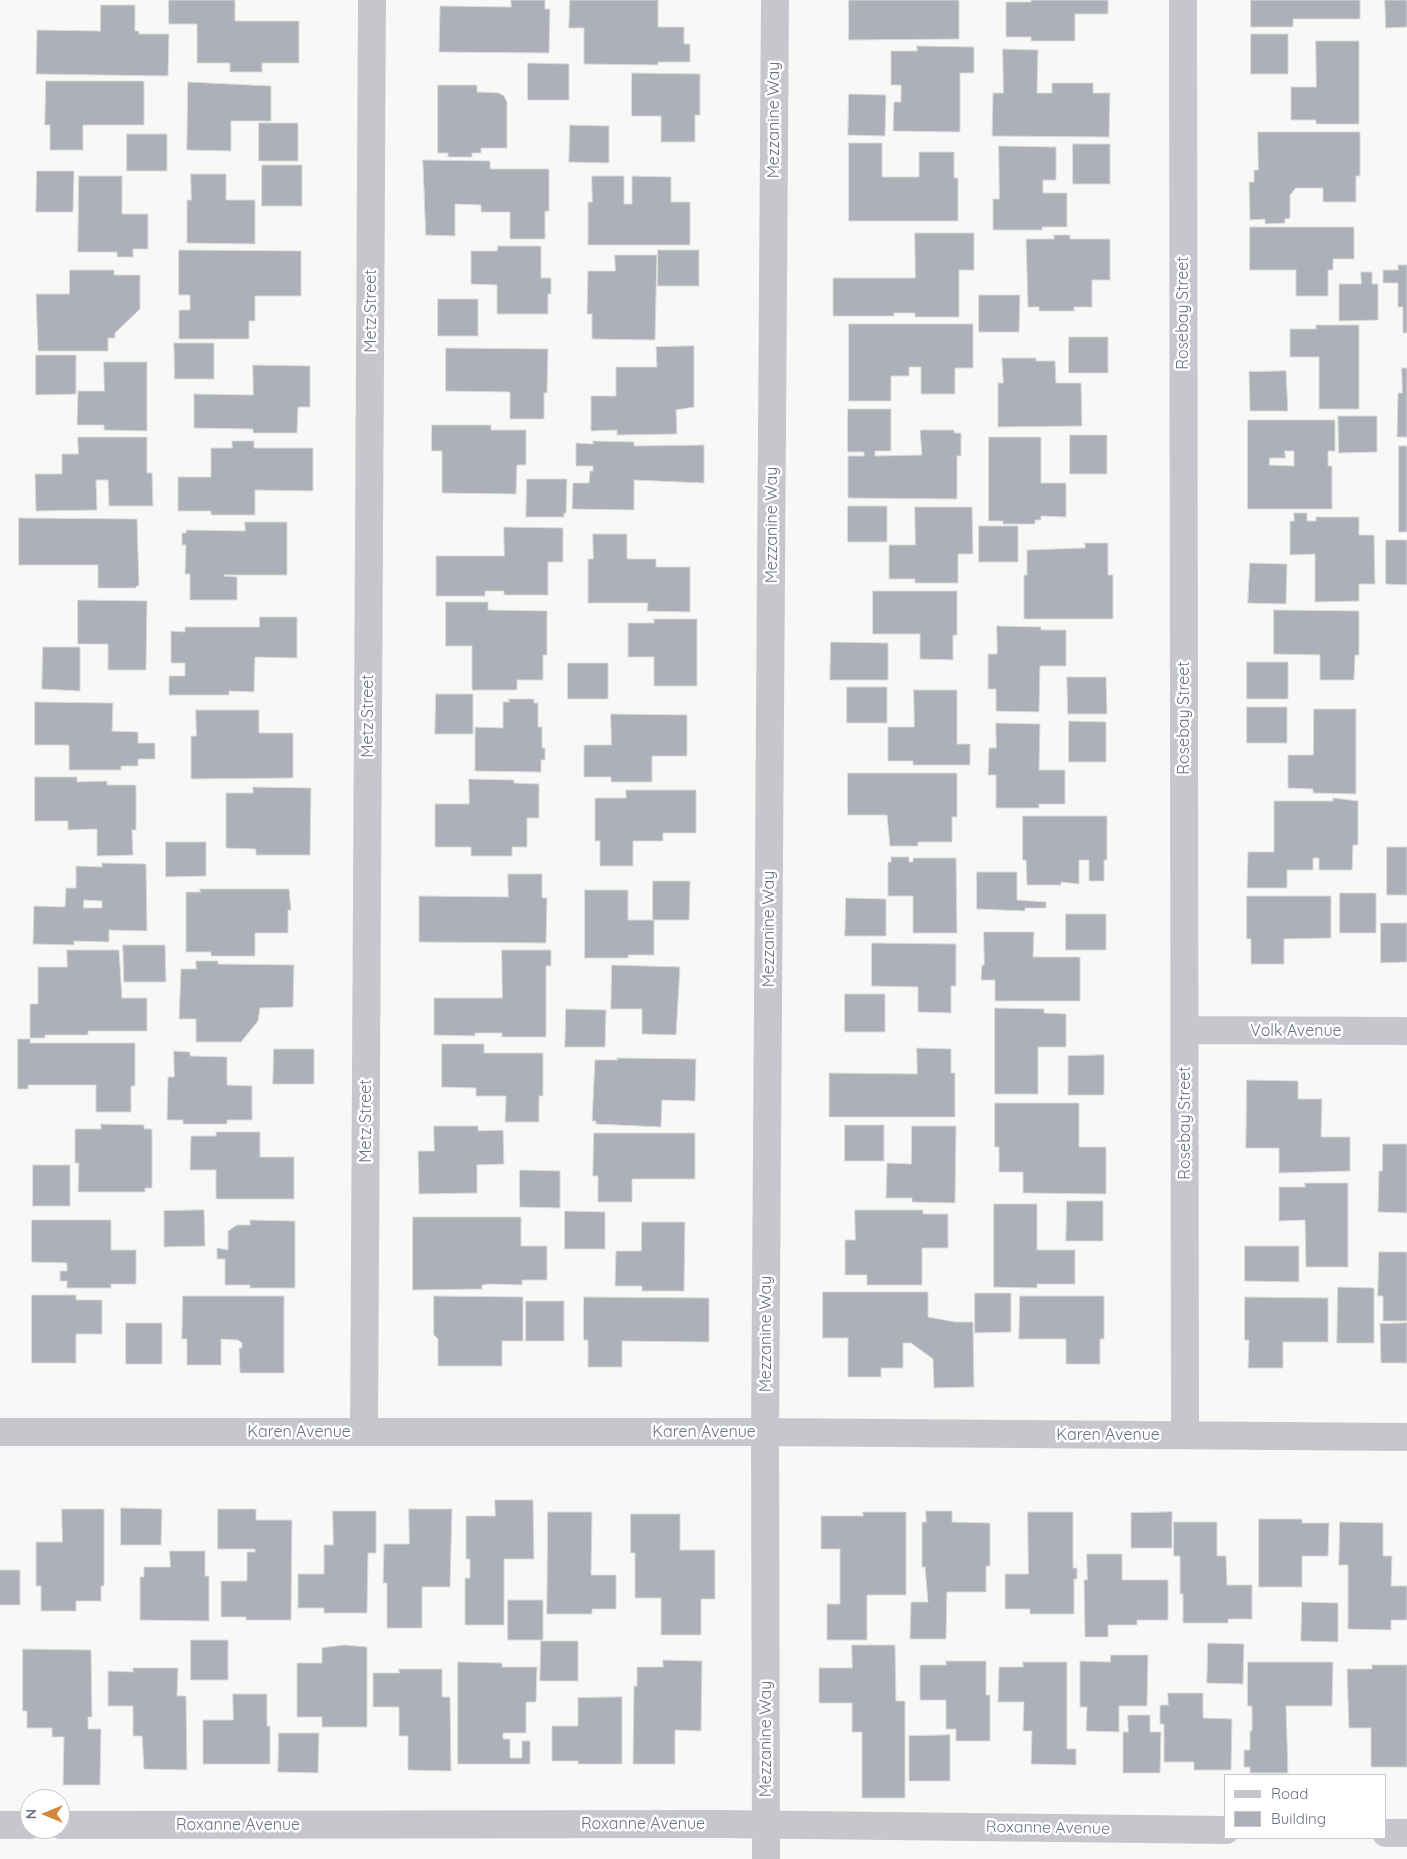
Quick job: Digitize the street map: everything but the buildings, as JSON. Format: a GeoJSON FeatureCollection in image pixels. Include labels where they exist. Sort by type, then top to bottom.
{"type":"FeatureCollection","features":[{"type":"Feature","properties":{"kind":"street","name":"Metz Street"},"geometry":{"type":"LineString","coordinates":[[364,1432],[372,0]]}},
{"type":"Feature","properties":{"kind":"street","name":"Mezzanine Way"},"geometry":{"type":"LineString","coordinates":[[766,1859],[765,1432],[775,0]]}},
{"type":"Feature","properties":{"kind":"street","name":"Rosebay Street"},"geometry":{"type":"LineString","coordinates":[[1183,0],[1185,1435]]}},
{"type":"Feature","properties":{"kind":"street","name":"Volk Avenue"},"geometry":{"type":"LineString","coordinates":[[1185,1030],[1407,1031]]}},
{"type":"Feature","properties":{"kind":"street","name":"Karen Avenue"},"geometry":{"type":"LineString","coordinates":[[0,1432],[765,1432],[1407,1437]]}},
{"type":"Feature","properties":{"kind":"street","name":"Roxanne Avenue"},"geometry":{"type":"LineString","coordinates":[[70,1825],[766,1824],[1224,1830]]}},
{"type":"Feature","properties":{"kind":"street"},"geometry":{"type":"LineString","coordinates":[[0,1825],[20,1825]]}},
{"type":"Feature","properties":{"kind":"street"},"geometry":{"type":"LineString","coordinates":[[1387,1833],[1407,1833]]}}]}
